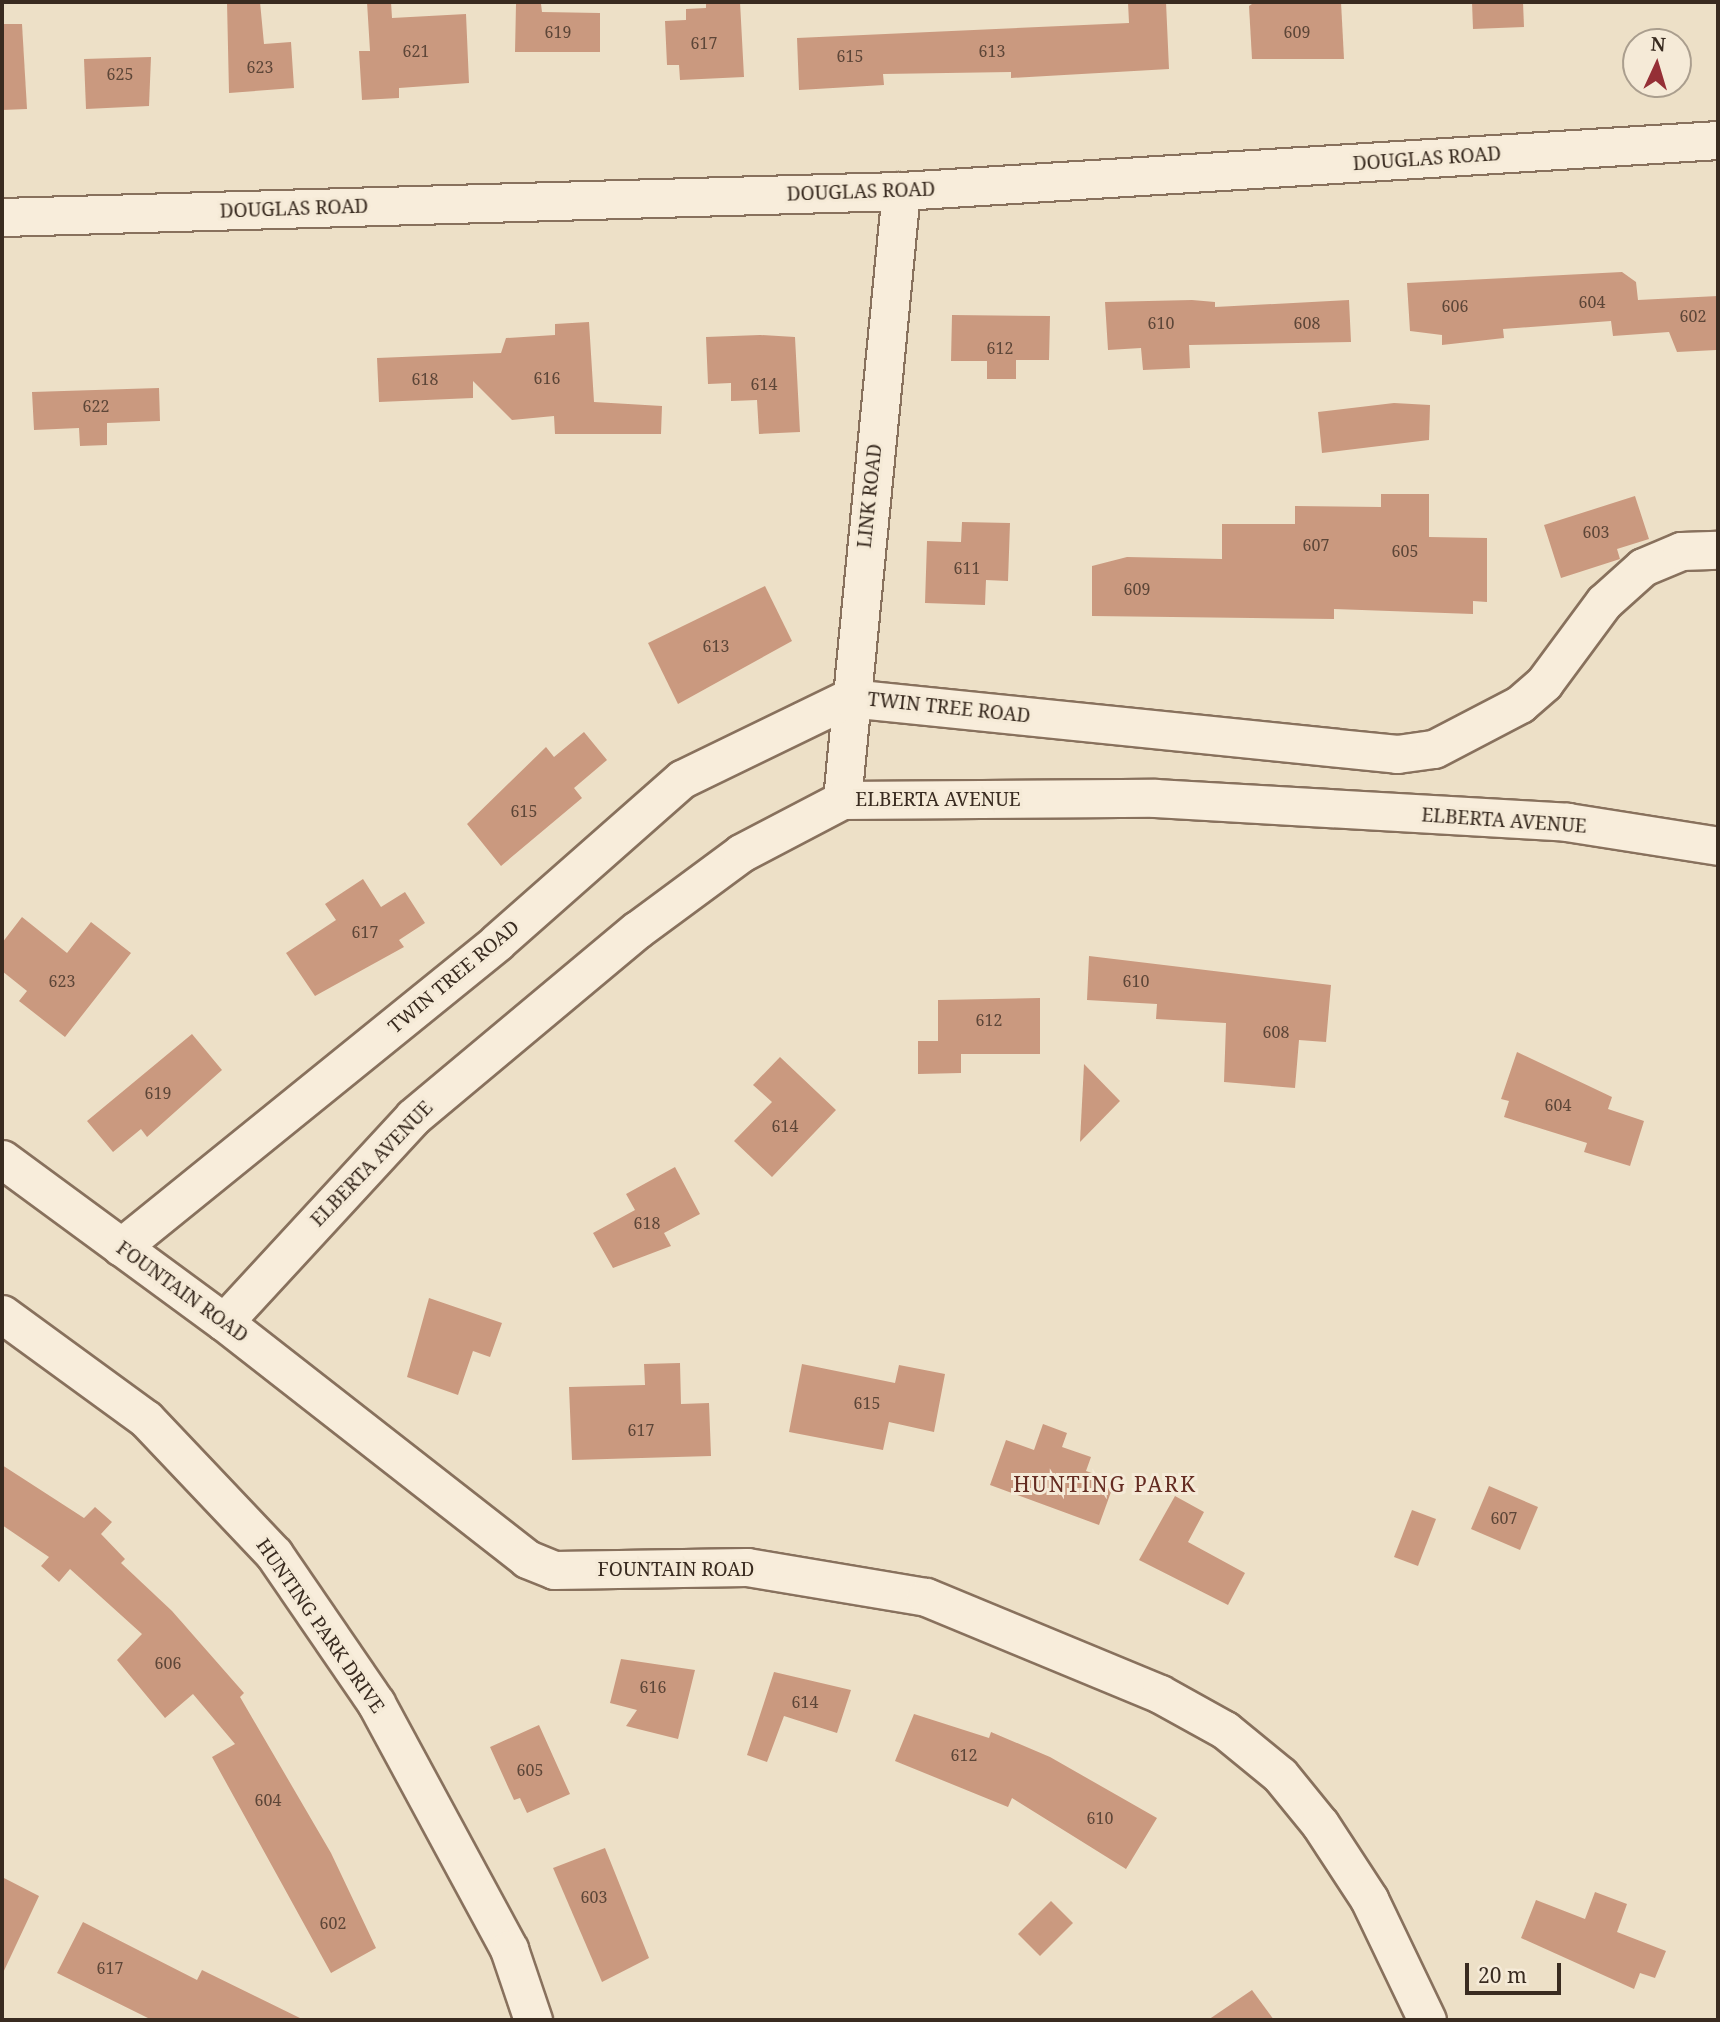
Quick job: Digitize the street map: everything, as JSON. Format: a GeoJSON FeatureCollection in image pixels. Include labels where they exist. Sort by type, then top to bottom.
{"type":"FeatureCollection","features":[{"type":"Feature","properties":{"kind":"street","name":"DOUGLAS ROAD"},"geometry":{"type":"LineString","coordinates":[[2,217],[901,191],[1718,141]]}},
{"type":"Feature","properties":{"kind":"street","name":"LINK ROAD"},"geometry":{"type":"LineString","coordinates":[[842,800],[849,698],[901,191]]}},
{"type":"Feature","properties":{"kind":"street","name":"TWIN TREE ROAD"},"geometry":{"type":"LineString","coordinates":[[121,1247],[497,942],[682,779],[849,698],[1397,754],[1434,749],[1520,704],[1544,683],[1604,602],[1643,567],[1681,551],[1718,550]]}},
{"type":"Feature","properties":{"kind":"street","name":"ELBERTA AVENUE"},"geometry":{"type":"LineString","coordinates":[[224,1322],[412,1117],[638,930],[741,853],[842,800],[1155,798],[1567,822],[1718,846]]}},
{"type":"Feature","properties":{"kind":"street","name":"FOUNTAIN ROAD"},"geometry":{"type":"LineString","coordinates":[[2,1159],[224,1322],[527,1559],[554,1570],[747,1567],[926,1597],[1135,1683],[1225,1730],[1280,1775],[1320,1824],[1369,1899],[1427,2020]]}},
{"type":"Feature","properties":{"kind":"street","name":"HUNTING PARK DRIVE"},"geometry":{"type":"LineString","coordinates":[[2,1314],[146,1419],[274,1554],[376,1703],[509,1949],[533,2020]]}},
{"type":"Feature","properties":{"kind":"building"},"geometry":{"type":"Polygon","coordinates":[[[227,2],[260,2],[264,44],[291,42],[294,88],[229,93],[227,2]]]}},
{"type":"Feature","properties":{"kind":"building"},"geometry":{"type":"Polygon","coordinates":[[[367,2],[391,2],[392,18],[466,14],[469,83],[399,88],[399,98],[362,100],[359,51],[370,51],[367,2]]]}},
{"type":"Feature","properties":{"kind":"building"},"geometry":{"type":"Polygon","coordinates":[[[706,2],[740,2],[744,77],[680,80],[679,65],[667,65],[665,21],[686,20],[686,9],[706,8],[706,2]]]}},
{"type":"Feature","properties":{"kind":"building"},"geometry":{"type":"Polygon","coordinates":[[[1128,2],[1166,2],[1169,69],[1011,78],[1011,72],[883,74],[884,85],[799,90],[797,38],[1129,23],[1128,2]]]}},
{"type":"Feature","properties":{"kind":"building"},"geometry":{"type":"Polygon","coordinates":[[[1255,2],[1341,2],[1344,59],[1252,59],[1249,6],[1255,2]]]}},
{"type":"Feature","properties":{"kind":"building"},"geometry":{"type":"Polygon","coordinates":[[[1472,2],[1523,2],[1524,27],[1473,29],[1472,2]]]}},
{"type":"Feature","properties":{"kind":"building"},"geometry":{"type":"Polygon","coordinates":[[[516,4],[541,4],[542,12],[600,13],[600,52],[515,52],[516,4]]]}},
{"type":"Feature","properties":{"kind":"building"},"geometry":{"type":"Polygon","coordinates":[[[2,24],[22,24],[27,109],[2,110],[2,24]]]}},
{"type":"Feature","properties":{"kind":"building"},"geometry":{"type":"Polygon","coordinates":[[[151,57],[149,106],[86,109],[84,59],[151,57]]]}},
{"type":"Feature","properties":{"kind":"building"},"geometry":{"type":"Polygon","coordinates":[[[1622,272],[1636,282],[1638,300],[1718,296],[1716,350],[1677,352],[1669,332],[1613,336],[1611,321],[1503,329],[1504,338],[1442,345],[1442,335],[1410,331],[1407,283],[1622,272]]]}},
{"type":"Feature","properties":{"kind":"building"},"geometry":{"type":"Polygon","coordinates":[[[1349,300],[1351,342],[1189,345],[1190,368],[1143,370],[1141,348],[1108,350],[1105,302],[1215,302],[1215,307],[1349,300]]]}},
{"type":"Feature","properties":{"kind":"building"},"geometry":{"type":"Polygon","coordinates":[[[952,315],[1050,316],[1049,360],[1016,360],[1016,379],[987,379],[987,361],[951,361],[952,315]]]}},
{"type":"Feature","properties":{"kind":"building"},"geometry":{"type":"Polygon","coordinates":[[[589,322],[594,402],[662,406],[661,434],[555,434],[554,416],[512,420],[473,381],[473,398],[379,402],[377,358],[501,353],[506,338],[555,335],[555,324],[589,322]]]}},
{"type":"Feature","properties":{"kind":"building"},"geometry":{"type":"Polygon","coordinates":[[[706,337],[795,337],[800,432],[759,434],[757,400],[731,401],[731,383],[708,384],[706,337]]]}},
{"type":"Feature","properties":{"kind":"building"},"geometry":{"type":"Polygon","coordinates":[[[159,388],[160,421],[107,423],[107,445],[80,446],[79,428],[34,430],[32,392],[159,388]]]}},
{"type":"Feature","properties":{"kind":"building"},"geometry":{"type":"Polygon","coordinates":[[[1394,403],[1430,405],[1429,440],[1322,453],[1318,412],[1394,403]]]}},
{"type":"Feature","properties":{"kind":"building"},"geometry":{"type":"Polygon","coordinates":[[[1381,494],[1429,494],[1429,537],[1487,538],[1487,602],[1473,601],[1473,614],[1334,609],[1334,619],[1092,616],[1092,566],[1127,557],[1222,559],[1222,524],[1295,524],[1295,506],[1381,507],[1381,494]]]}},
{"type":"Feature","properties":{"kind":"building"},"geometry":{"type":"Polygon","coordinates":[[[1635,496],[1649,539],[1617,549],[1620,559],[1561,578],[1544,525],[1635,496]]]}},
{"type":"Feature","properties":{"kind":"building"},"geometry":{"type":"Polygon","coordinates":[[[962,522],[1010,523],[1008,581],[986,580],[985,605],[925,603],[927,541],[961,542],[962,522]]]}},
{"type":"Feature","properties":{"kind":"building"},"geometry":{"type":"Polygon","coordinates":[[[765,586],[792,641],[678,704],[648,643],[765,586]]]}},
{"type":"Feature","properties":{"kind":"building"},"geometry":{"type":"Polygon","coordinates":[[[584,732],[607,760],[574,788],[582,798],[501,866],[467,824],[546,747],[554,757],[584,732]]]}},
{"type":"Feature","properties":{"kind":"building"},"geometry":{"type":"Polygon","coordinates":[[[363,879],[381,907],[405,892],[425,923],[399,940],[404,947],[315,996],[286,953],[336,920],[325,904],[363,879]]]}},
{"type":"Feature","properties":{"kind":"building"},"geometry":{"type":"Polygon","coordinates":[[[22,917],[67,953],[91,922],[131,953],[65,1037],[19,1001],[27,991],[2,971],[2,943],[22,917]]]}},
{"type":"Feature","properties":{"kind":"building"},"geometry":{"type":"Polygon","coordinates":[[[1089,956],[1331,985],[1326,1042],[1299,1040],[1295,1088],[1224,1082],[1226,1023],[1156,1019],[1157,1004],[1087,1000],[1089,956]]]}},
{"type":"Feature","properties":{"kind":"building"},"geometry":{"type":"Polygon","coordinates":[[[1040,998],[1040,1054],[961,1054],[961,1073],[918,1074],[918,1041],[938,1041],[938,1000],[1040,998]]]}},
{"type":"Feature","properties":{"kind":"building"},"geometry":{"type":"Polygon","coordinates":[[[192,1034],[222,1070],[147,1137],[141,1129],[113,1152],[87,1121],[192,1034]]]}},
{"type":"Feature","properties":{"kind":"building"},"geometry":{"type":"Polygon","coordinates":[[[1517,1052],[1612,1097],[1608,1109],[1644,1121],[1630,1166],[1584,1152],[1587,1143],[1504,1117],[1509,1101],[1501,1099],[1517,1052]]]}},
{"type":"Feature","properties":{"kind":"building"},"geometry":{"type":"Polygon","coordinates":[[[780,1057],[836,1110],[772,1177],[734,1141],[772,1102],[753,1085],[780,1057]]]}},
{"type":"Feature","properties":{"kind":"building"},"geometry":{"type":"Polygon","coordinates":[[[1084,1064],[1120,1101],[1080,1142],[1084,1064]]]}},
{"type":"Feature","properties":{"kind":"building"},"geometry":{"type":"Polygon","coordinates":[[[675,1167],[700,1214],[664,1233],[671,1246],[613,1268],[593,1233],[635,1210],[626,1194],[675,1167]]]}},
{"type":"Feature","properties":{"kind":"building"},"geometry":{"type":"Polygon","coordinates":[[[429,1298],[502,1323],[490,1357],[473,1351],[458,1395],[407,1377],[429,1298]]]}},
{"type":"Feature","properties":{"kind":"building"},"geometry":{"type":"Polygon","coordinates":[[[680,1363],[681,1404],[709,1403],[711,1456],[572,1460],[569,1387],[645,1385],[644,1364],[680,1363]]]}},
{"type":"Feature","properties":{"kind":"building"},"geometry":{"type":"Polygon","coordinates":[[[802,1364],[895,1383],[899,1365],[945,1374],[934,1432],[889,1422],[883,1450],[789,1432],[802,1364]]]}},
{"type":"Feature","properties":{"kind":"building"},"geometry":{"type":"Polygon","coordinates":[[[1043,1424],[1067,1433],[1062,1447],[1091,1457],[1086,1471],[1115,1481],[1099,1525],[990,1485],[1006,1440],[1034,1450],[1043,1424]]]}},
{"type":"Feature","properties":{"kind":"building"},"geometry":{"type":"Polygon","coordinates":[[[2,1465],[84,1518],[95,1507],[112,1522],[101,1534],[125,1559],[121,1563],[172,1611],[244,1693],[240,1697],[331,1853],[376,1948],[331,1973],[212,1757],[235,1744],[193,1694],[165,1718],[117,1660],[142,1634],[70,1569],[59,1582],[41,1566],[49,1557],[2,1525],[2,1465]]]}},
{"type":"Feature","properties":{"kind":"building"},"geometry":{"type":"Polygon","coordinates":[[[1489,1486],[1538,1507],[1520,1550],[1471,1529],[1489,1486]]]}},
{"type":"Feature","properties":{"kind":"building"},"geometry":{"type":"Polygon","coordinates":[[[1175,1496],[1204,1512],[1188,1542],[1245,1573],[1228,1605],[1139,1560],[1175,1496]]]}},
{"type":"Feature","properties":{"kind":"building"},"geometry":{"type":"Polygon","coordinates":[[[1412,1510],[1436,1519],[1418,1566],[1394,1557],[1412,1510]]]}},
{"type":"Feature","properties":{"kind":"building"},"geometry":{"type":"Polygon","coordinates":[[[621,1659],[695,1670],[678,1739],[626,1726],[637,1710],[610,1703],[621,1659]]]}},
{"type":"Feature","properties":{"kind":"building"},"geometry":{"type":"Polygon","coordinates":[[[774,1672],[851,1690],[837,1733],[784,1716],[767,1762],[747,1755],[774,1672]]]}},
{"type":"Feature","properties":{"kind":"building"},"geometry":{"type":"Polygon","coordinates":[[[914,1714],[989,1738],[991,1732],[1050,1757],[1157,1818],[1126,1869],[1012,1798],[1008,1807],[895,1761],[914,1714]]]}},
{"type":"Feature","properties":{"kind":"building"},"geometry":{"type":"Polygon","coordinates":[[[539,1725],[570,1794],[527,1813],[520,1798],[514,1800],[490,1747],[539,1725]]]}},
{"type":"Feature","properties":{"kind":"building"},"geometry":{"type":"Polygon","coordinates":[[[605,1848],[649,1958],[602,1982],[553,1868],[605,1848]]]}},
{"type":"Feature","properties":{"kind":"building"},"geometry":{"type":"Polygon","coordinates":[[[2,1877],[39,1896],[2,1975],[2,1877]]]}},
{"type":"Feature","properties":{"kind":"building"},"geometry":{"type":"Polygon","coordinates":[[[1595,1892],[1627,1904],[1617,1932],[1666,1951],[1655,1978],[1640,1973],[1634,1989],[1521,1938],[1536,1900],[1585,1919],[1595,1892]]]}},
{"type":"Feature","properties":{"kind":"building"},"geometry":{"type":"Polygon","coordinates":[[[1051,1901],[1073,1923],[1040,1956],[1018,1934],[1051,1901]]]}},
{"type":"Feature","properties":{"kind":"building"},"geometry":{"type":"Polygon","coordinates":[[[83,1922],[197,1980],[202,1970],[304,2020],[152,2020],[57,1973],[83,1922]]]}},
{"type":"Feature","properties":{"kind":"building"},"geometry":{"type":"Polygon","coordinates":[[[1252,1990],[1274,2020],[1208,2020],[1252,1990]]]}},
{"type":"Feature","properties":{"kind":"district","name":"HUNTING PARK"},"geometry":{"type":"Point","coordinates":[1105,1484]}}]}
